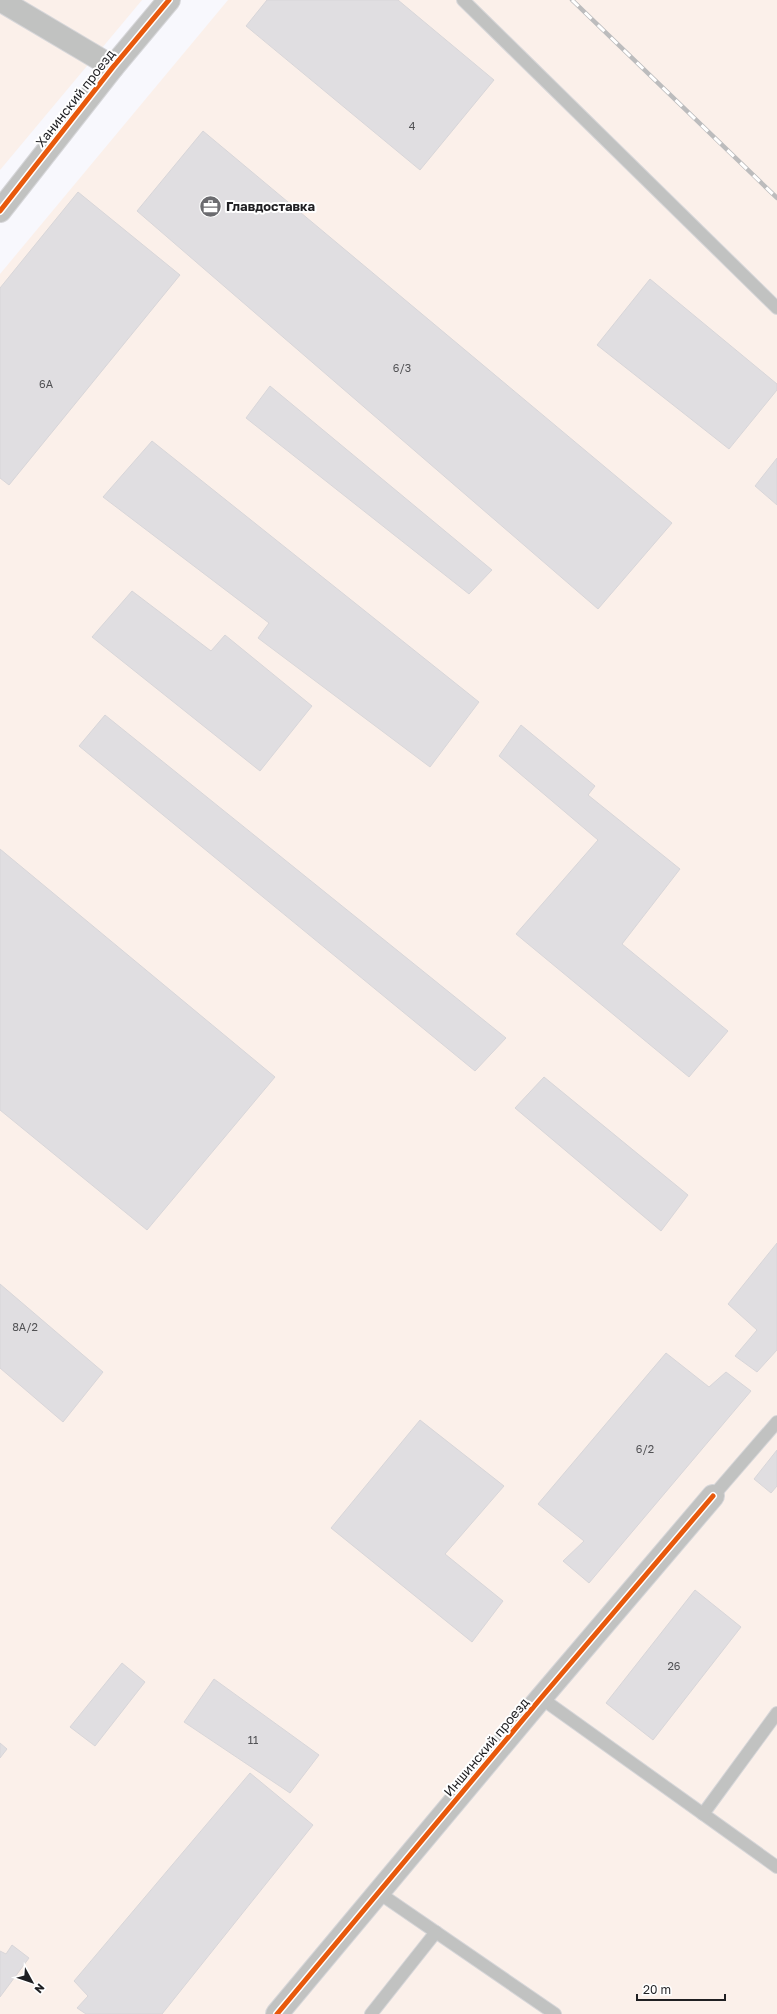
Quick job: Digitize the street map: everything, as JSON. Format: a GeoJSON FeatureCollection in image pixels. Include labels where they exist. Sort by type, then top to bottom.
{"type":"FeatureCollection","features":[{"type":"Feature","properties":{"kind":"street"},"geometry":{"type":"LineString","coordinates":[[0,0],[113,67]]}},
{"type":"Feature","properties":{"kind":"street","name":"Ханинский проезд"},"geometry":{"type":"LineString","coordinates":[[0,211],[113,67],[169,0]]}},
{"type":"Feature","properties":{"kind":"street","name":"Иншинский проезд"},"geometry":{"type":"LineString","coordinates":[[277,2014],[541,1698],[713,1496]]}},
{"type":"Feature","properties":{"kind":"lane"},"geometry":{"type":"LineString","coordinates":[[463,0],[777,308]]}},
{"type":"Feature","properties":{"kind":"lane"},"geometry":{"type":"LineString","coordinates":[[713,1496],[777,1422]]}},
{"type":"Feature","properties":{"kind":"lane"},"geometry":{"type":"LineString","coordinates":[[541,1698],[777,1867]]}},
{"type":"Feature","properties":{"kind":"lane"},"geometry":{"type":"LineString","coordinates":[[703,1814],[777,1713]]}},
{"type":"Feature","properties":{"kind":"lane"},"geometry":{"type":"LineString","coordinates":[[378,1892],[555,2014]]}},
{"type":"Feature","properties":{"kind":"lane"},"geometry":{"type":"LineString","coordinates":[[371,2014],[436,1932]]}},
{"type":"Feature","properties":{"kind":"shaded area"},"geometry":{"type":"Polygon","coordinates":[[[0,0],[142,0],[0,170],[0,0]]]}},
{"type":"Feature","properties":{"kind":"shaded area"},"geometry":{"type":"Polygon","coordinates":[[[228,0],[777,0],[777,2014],[0,2014],[0,274],[228,0]]]}},
{"type":"Feature","properties":{"kind":"building"},"geometry":{"type":"Polygon","coordinates":[[[267,0],[398,0],[494,80],[420,170],[246,26],[267,0]]]}},
{"type":"Feature","properties":{"kind":"building"},"geometry":{"type":"Polygon","coordinates":[[[203,131],[672,523],[598,609],[137,211],[203,131]]]}},
{"type":"Feature","properties":{"kind":"building"},"geometry":{"type":"Polygon","coordinates":[[[78,192],[180,275],[9,485],[0,478],[0,288],[78,192]]]}},
{"type":"Feature","properties":{"kind":"building"},"geometry":{"type":"Polygon","coordinates":[[[650,279],[777,384],[777,390],[729,449],[597,345],[650,279]]]}},
{"type":"Feature","properties":{"kind":"building"},"geometry":{"type":"Polygon","coordinates":[[[270,386],[492,570],[469,594],[246,418],[270,386]]]}},
{"type":"Feature","properties":{"kind":"building"},"geometry":{"type":"Polygon","coordinates":[[[152,441],[479,702],[430,767],[258,638],[269,623],[103,497],[152,441]]]}},
{"type":"Feature","properties":{"kind":"building"},"geometry":{"type":"Polygon","coordinates":[[[777,458],[777,505],[755,486],[777,458]]]}},
{"type":"Feature","properties":{"kind":"building"},"geometry":{"type":"Polygon","coordinates":[[[132,591],[211,651],[225,635],[312,706],[260,771],[92,637],[132,591]]]}},
{"type":"Feature","properties":{"kind":"building"},"geometry":{"type":"Polygon","coordinates":[[[105,715],[506,1038],[475,1071],[79,746],[105,715]]]}},
{"type":"Feature","properties":{"kind":"building"},"geometry":{"type":"Polygon","coordinates":[[[521,725],[595,786],[588,795],[680,869],[622,944],[728,1031],[689,1077],[516,934],[598,840],[499,756],[521,725]]]}},
{"type":"Feature","properties":{"kind":"building"},"geometry":{"type":"Polygon","coordinates":[[[0,849],[275,1077],[147,1230],[0,1110],[0,849]]]}},
{"type":"Feature","properties":{"kind":"building"},"geometry":{"type":"Polygon","coordinates":[[[544,1077],[688,1195],[661,1231],[515,1108],[544,1077]]]}},
{"type":"Feature","properties":{"kind":"building"},"geometry":{"type":"Polygon","coordinates":[[[777,1243],[777,1350],[757,1372],[735,1356],[757,1330],[728,1304],[777,1243]]]}},
{"type":"Feature","properties":{"kind":"building"},"geometry":{"type":"Polygon","coordinates":[[[0,1284],[103,1372],[63,1422],[0,1368],[0,1284]]]}},
{"type":"Feature","properties":{"kind":"building"},"geometry":{"type":"Polygon","coordinates":[[[666,1353],[709,1387],[726,1372],[751,1391],[589,1583],[563,1561],[584,1541],[538,1504],[666,1353]]]}},
{"type":"Feature","properties":{"kind":"building"},"geometry":{"type":"Polygon","coordinates":[[[420,1420],[504,1486],[445,1554],[503,1601],[472,1642],[331,1528],[420,1420]]]}},
{"type":"Feature","properties":{"kind":"building"},"geometry":{"type":"Polygon","coordinates":[[[777,1450],[777,1486],[771,1493],[754,1479],[777,1450]]]}},
{"type":"Feature","properties":{"kind":"building"},"geometry":{"type":"Polygon","coordinates":[[[695,1590],[741,1627],[653,1740],[606,1703],[695,1590]]]}},
{"type":"Feature","properties":{"kind":"building"},"geometry":{"type":"Polygon","coordinates":[[[122,1663],[145,1682],[95,1746],[70,1727],[122,1663]]]}},
{"type":"Feature","properties":{"kind":"building"},"geometry":{"type":"Polygon","coordinates":[[[214,1679],[319,1755],[290,1793],[184,1722],[214,1679]]]}},
{"type":"Feature","properties":{"kind":"building"},"geometry":{"type":"Polygon","coordinates":[[[0,1743],[7,1749],[0,1758],[0,1743]]]}},
{"type":"Feature","properties":{"kind":"building"},"geometry":{"type":"Polygon","coordinates":[[[250,1773],[313,1825],[162,2014],[86,2014],[77,2008],[88,1996],[74,1981],[250,1773]]]}},
{"type":"Feature","properties":{"kind":"building"},"geometry":{"type":"Polygon","coordinates":[[[12,1945],[29,1958],[0,1997],[0,1951],[6,1954],[12,1945]]]}},
{"type":"Feature","properties":{"kind":"railway"},"geometry":{"type":"LineString","coordinates":[[572,0],[777,198]]}},
{"type":"Feature","properties":{"kind":"cycle path"},"geometry":{"type":"LineString","coordinates":[[0,211],[113,67],[169,0]]}},
{"type":"Feature","properties":{"kind":"cycle path"},"geometry":{"type":"LineString","coordinates":[[277,2014],[541,1698],[713,1496]]}},
{"type":"Feature","properties":{"kind":"place","name":"Главдоставка"},"geometry":{"type":"Point","coordinates":[210,206]}}]}
